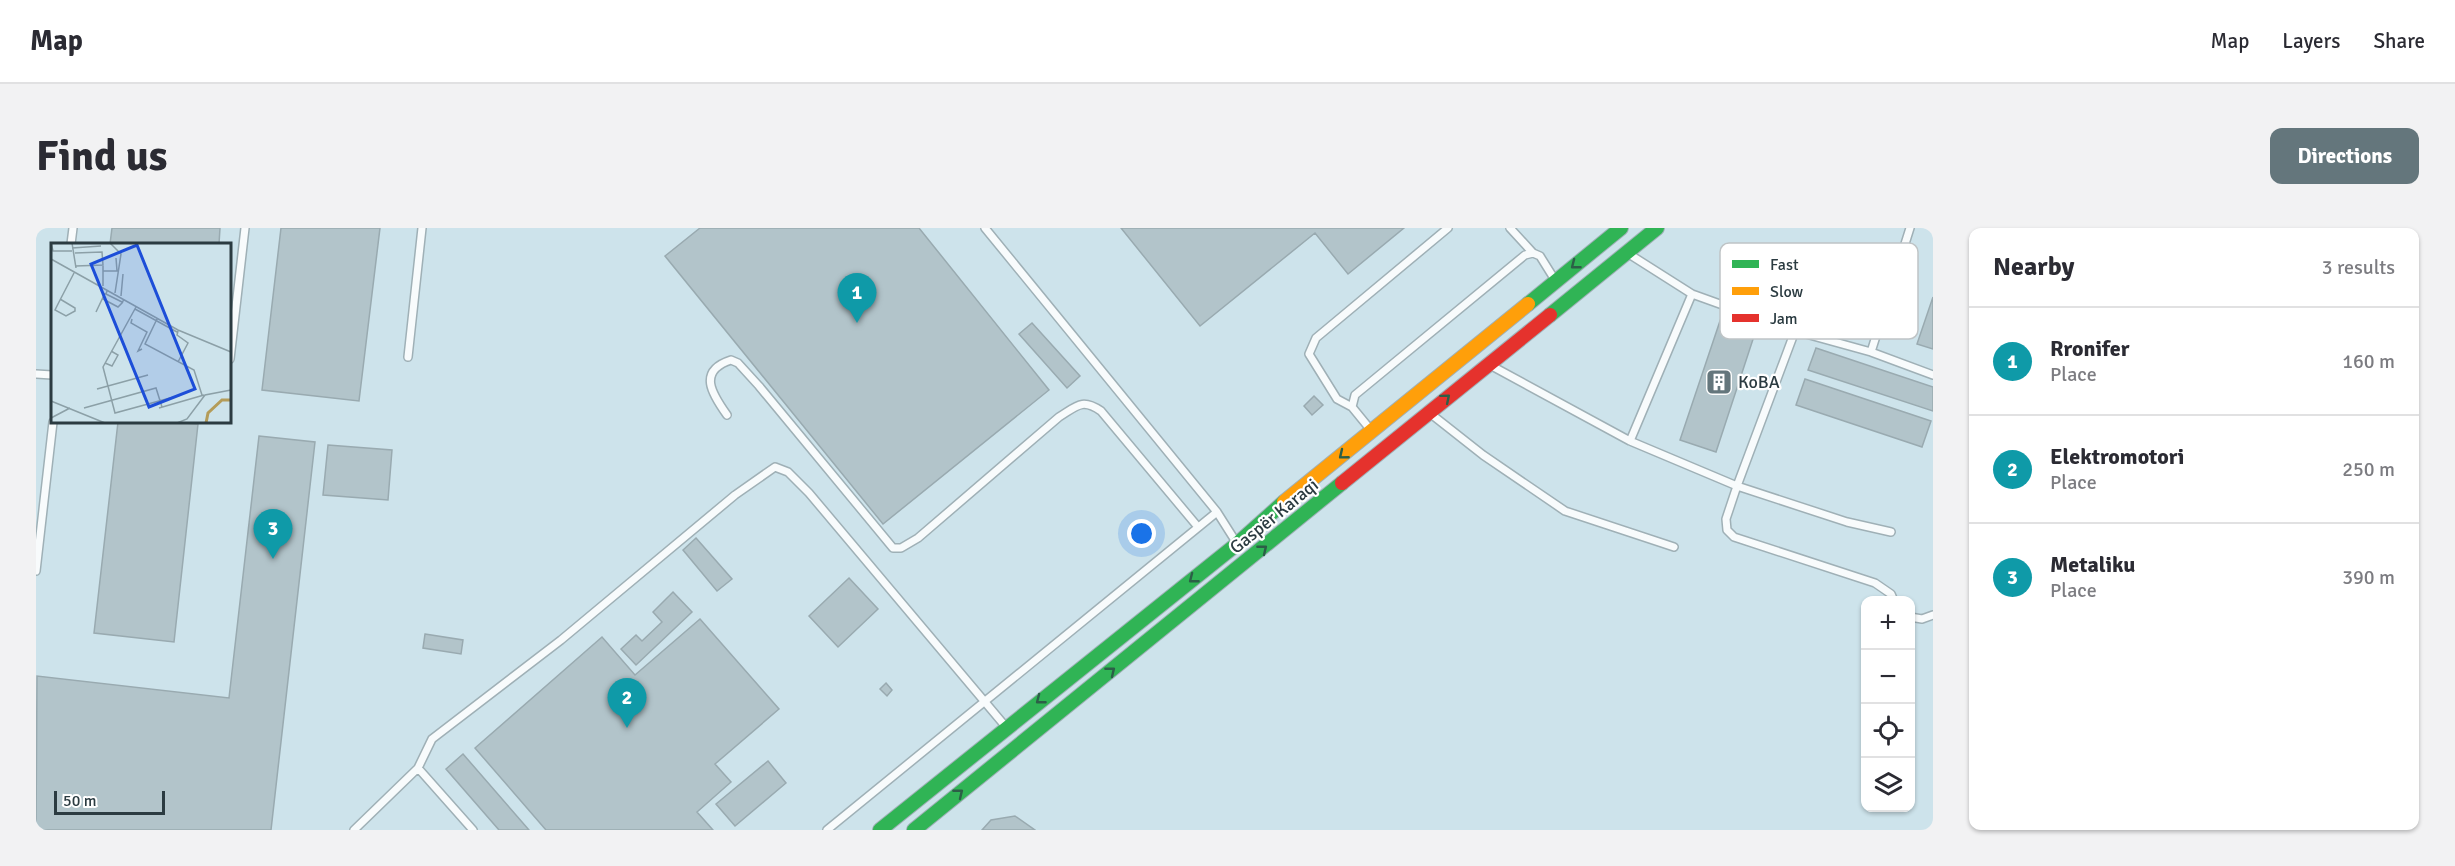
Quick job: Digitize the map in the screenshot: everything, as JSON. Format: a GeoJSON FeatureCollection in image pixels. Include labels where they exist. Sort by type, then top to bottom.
{"type":"FeatureCollection","features":[{"type":"Feature","properties":{"kind":"main road","name":"Gaspër Karaqi"},"geometry":{"type":"LineString","coordinates":[[880,830],[1237,544],[1275,509],[1621,228]]}},
{"type":"Feature","properties":{"kind":"main road","name":"Gaspër Karaqi"},"geometry":{"type":"LineString","coordinates":[[914,830],[1657,228]]}},
{"type":"Feature","properties":{"kind":"lane"},"geometry":{"type":"LineString","coordinates":[[71,243],[73,228]]}},
{"type":"Feature","properties":{"kind":"lane"},"geometry":{"type":"LineString","coordinates":[[231,350],[245,228]]}},
{"type":"Feature","properties":{"kind":"lane"},"geometry":{"type":"LineString","coordinates":[[408,357],[422,228]]}},
{"type":"Feature","properties":{"kind":"lane"},"geometry":{"type":"LineString","coordinates":[[985,228],[1217,512],[1237,544]]}},
{"type":"Feature","properties":{"kind":"lane"},"geometry":{"type":"LineString","coordinates":[[1372,431],[1352,407],[1337,399],[1309,354],[1316,338],[1448,228]]}},
{"type":"Feature","properties":{"kind":"lane"},"geometry":{"type":"LineString","coordinates":[[1510,228],[1533,253],[1540,256],[1555,280]]}},
{"type":"Feature","properties":{"kind":"lane"},"geometry":{"type":"LineString","coordinates":[[1905,243],[1910,228]]}},
{"type":"Feature","properties":{"kind":"lane"},"geometry":{"type":"LineString","coordinates":[[1352,407],[1355,395],[1525,255],[1533,253]]}},
{"type":"Feature","properties":{"kind":"lane"},"geometry":{"type":"LineString","coordinates":[[1627,253],[1692,294],[1720,304]]}},
{"type":"Feature","properties":{"kind":"lane"},"geometry":{"type":"LineString","coordinates":[[1630,441],[1692,294]]}},
{"type":"Feature","properties":{"kind":"lane"},"geometry":{"type":"LineString","coordinates":[[1792,339],[1737,486],[1726,519],[1727,530],[1734,537],[1875,583],[1892,596]]}},
{"type":"Feature","properties":{"kind":"lane"},"geometry":{"type":"LineString","coordinates":[[1824,339],[1871,352],[1933,375]]}},
{"type":"Feature","properties":{"kind":"lane"},"geometry":{"type":"LineString","coordinates":[[1871,352],[1875,339]]}},
{"type":"Feature","properties":{"kind":"lane"},"geometry":{"type":"LineString","coordinates":[[727,415],[717,401],[710,382],[711,372],[730,360],[738,363],[759,386],[893,548],[901,549],[918,538],[1059,417],[1082,403],[1091,404],[1101,411],[1198,527]]}},
{"type":"Feature","properties":{"kind":"lane"},"geometry":{"type":"LineString","coordinates":[[1487,364],[1630,441],[1737,486],[1847,522],[1891,531]]}},
{"type":"Feature","properties":{"kind":"lane"},"geometry":{"type":"LineString","coordinates":[[36,374],[51,375]]}},
{"type":"Feature","properties":{"kind":"lane"},"geometry":{"type":"LineString","coordinates":[[1429,412],[1483,455],[1565,510],[1674,547]]}},
{"type":"Feature","properties":{"kind":"lane"},"geometry":{"type":"LineString","coordinates":[[36,571],[53,423]]}},
{"type":"Feature","properties":{"kind":"lane"},"geometry":{"type":"LineString","coordinates":[[354,830],[418,768],[432,739],[561,640],[735,495],[775,467],[788,472],[809,493],[1006,727]]}},
{"type":"Feature","properties":{"kind":"lane"},"geometry":{"type":"LineString","coordinates":[[827,830],[1217,512]]}},
{"type":"Feature","properties":{"kind":"lane"},"geometry":{"type":"LineString","coordinates":[[1915,618],[1922,619],[1933,615]]}},
{"type":"Feature","properties":{"kind":"lane"},"geometry":{"type":"LineString","coordinates":[[418,768],[473,830]]}},
{"type":"Feature","properties":{"kind":"building"},"geometry":{"type":"Polygon","coordinates":[[[112,228],[220,228],[219,243],[110,243],[112,228]]]}},
{"type":"Feature","properties":{"kind":"building"},"geometry":{"type":"Polygon","coordinates":[[[281,228],[380,228],[359,401],[262,390],[281,228]]]}},
{"type":"Feature","properties":{"kind":"building"},"geometry":{"type":"Polygon","coordinates":[[[700,228],[919,228],[1049,390],[883,524],[665,256],[700,228]]]}},
{"type":"Feature","properties":{"kind":"building"},"geometry":{"type":"Polygon","coordinates":[[[1121,228],[1404,228],[1348,274],[1315,233],[1200,326],[1121,228]]]}},
{"type":"Feature","properties":{"kind":"building"},"geometry":{"type":"Polygon","coordinates":[[[1933,297],[1933,349],[1917,344],[1933,297]]]}},
{"type":"Feature","properties":{"kind":"building","name":"KoBA"},"geometry":{"type":"Polygon","coordinates":[[[1720,321],[1720,339],[1753,339],[1716,452],[1680,440],[1720,321]]]}},
{"type":"Feature","properties":{"kind":"building"},"geometry":{"type":"Polygon","coordinates":[[[1032,323],[1080,376],[1067,388],[1019,334],[1032,323]]]}},
{"type":"Feature","properties":{"kind":"building"},"geometry":{"type":"Polygon","coordinates":[[[1816,348],[1933,387],[1933,411],[1808,370],[1816,348]]]}},
{"type":"Feature","properties":{"kind":"building"},"geometry":{"type":"Polygon","coordinates":[[[1805,379],[1931,421],[1922,447],[1796,405],[1805,379]]]}},
{"type":"Feature","properties":{"kind":"building"},"geometry":{"type":"Polygon","coordinates":[[[1314,396],[1323,405],[1312,415],[1304,406],[1314,396]]]}},
{"type":"Feature","properties":{"kind":"building"},"geometry":{"type":"Polygon","coordinates":[[[118,423],[198,424],[174,642],[94,633],[118,423]]]}},
{"type":"Feature","properties":{"kind":"building"},"geometry":{"type":"Polygon","coordinates":[[[259,436],[315,442],[271,830],[36,830],[37,676],[229,698],[259,436]]]}},
{"type":"Feature","properties":{"kind":"building"},"geometry":{"type":"Polygon","coordinates":[[[328,445],[392,450],[388,500],[323,495],[328,445]]]}},
{"type":"Feature","properties":{"kind":"building"},"geometry":{"type":"Polygon","coordinates":[[[696,538],[732,579],[717,591],[683,550],[696,538]]]}},
{"type":"Feature","properties":{"kind":"building"},"geometry":{"type":"Polygon","coordinates":[[[849,578],[878,609],[838,647],[809,616],[849,578]]]}},
{"type":"Feature","properties":{"kind":"building"},"geometry":{"type":"Polygon","coordinates":[[[673,592],[692,612],[636,665],[621,649],[636,635],[642,641],[662,622],[653,612],[673,592]]]}},
{"type":"Feature","properties":{"kind":"building"},"geometry":{"type":"Polygon","coordinates":[[[700,619],[779,709],[715,764],[731,782],[697,812],[713,830],[546,830],[475,748],[602,637],[635,675],[700,619]]]}},
{"type":"Feature","properties":{"kind":"building"},"geometry":{"type":"Polygon","coordinates":[[[425,634],[463,640],[461,654],[423,648],[425,634]]]}},
{"type":"Feature","properties":{"kind":"building"},"geometry":{"type":"Polygon","coordinates":[[[886,683],[892,690],[887,696],[880,689],[886,683]]]}},
{"type":"Feature","properties":{"kind":"building"},"geometry":{"type":"Polygon","coordinates":[[[463,754],[529,830],[499,830],[446,769],[463,754]]]}},
{"type":"Feature","properties":{"kind":"building"},"geometry":{"type":"Polygon","coordinates":[[[768,761],[786,783],[735,826],[716,804],[768,761]]]}},
{"type":"Feature","properties":{"kind":"building"},"geometry":{"type":"Polygon","coordinates":[[[1015,816],[1035,830],[982,830],[991,820],[1015,816]]]}},
{"type":"Feature","properties":{"kind":"traffic: fast"},"geometry":{"type":"LineString","coordinates":[[1528,304],[1621,228]]}},
{"type":"Feature","properties":{"kind":"traffic: fast"},"geometry":{"type":"LineString","coordinates":[[1550,315],[1657,228]]}},
{"type":"Feature","properties":{"kind":"traffic: fast"},"geometry":{"type":"LineString","coordinates":[[914,830],[1342,483]]}},
{"type":"Feature","properties":{"kind":"traffic: fast"},"geometry":{"type":"LineString","coordinates":[[880,830],[1237,544],[1284,502]]}},
{"type":"Feature","properties":{"kind":"traffic: slow"},"geometry":{"type":"LineString","coordinates":[[1284,502],[1528,304]]}},
{"type":"Feature","properties":{"kind":"traffic: jam"},"geometry":{"type":"LineString","coordinates":[[1342,483],[1550,315]]}},
{"type":"Feature","properties":{"kind":"place","name":"Rronifer"},"geometry":{"type":"Point","coordinates":[857,323]}},
{"type":"Feature","properties":{"kind":"place","name":"KoBA"},"geometry":{"type":"Point","coordinates":[1719,382]}},
{"type":"Feature","properties":{"kind":"place","name":"Metaliku"},"geometry":{"type":"Point","coordinates":[273,559]}},
{"type":"Feature","properties":{"kind":"place","name":"Elektromotori"},"geometry":{"type":"Point","coordinates":[627,728]}}]}
